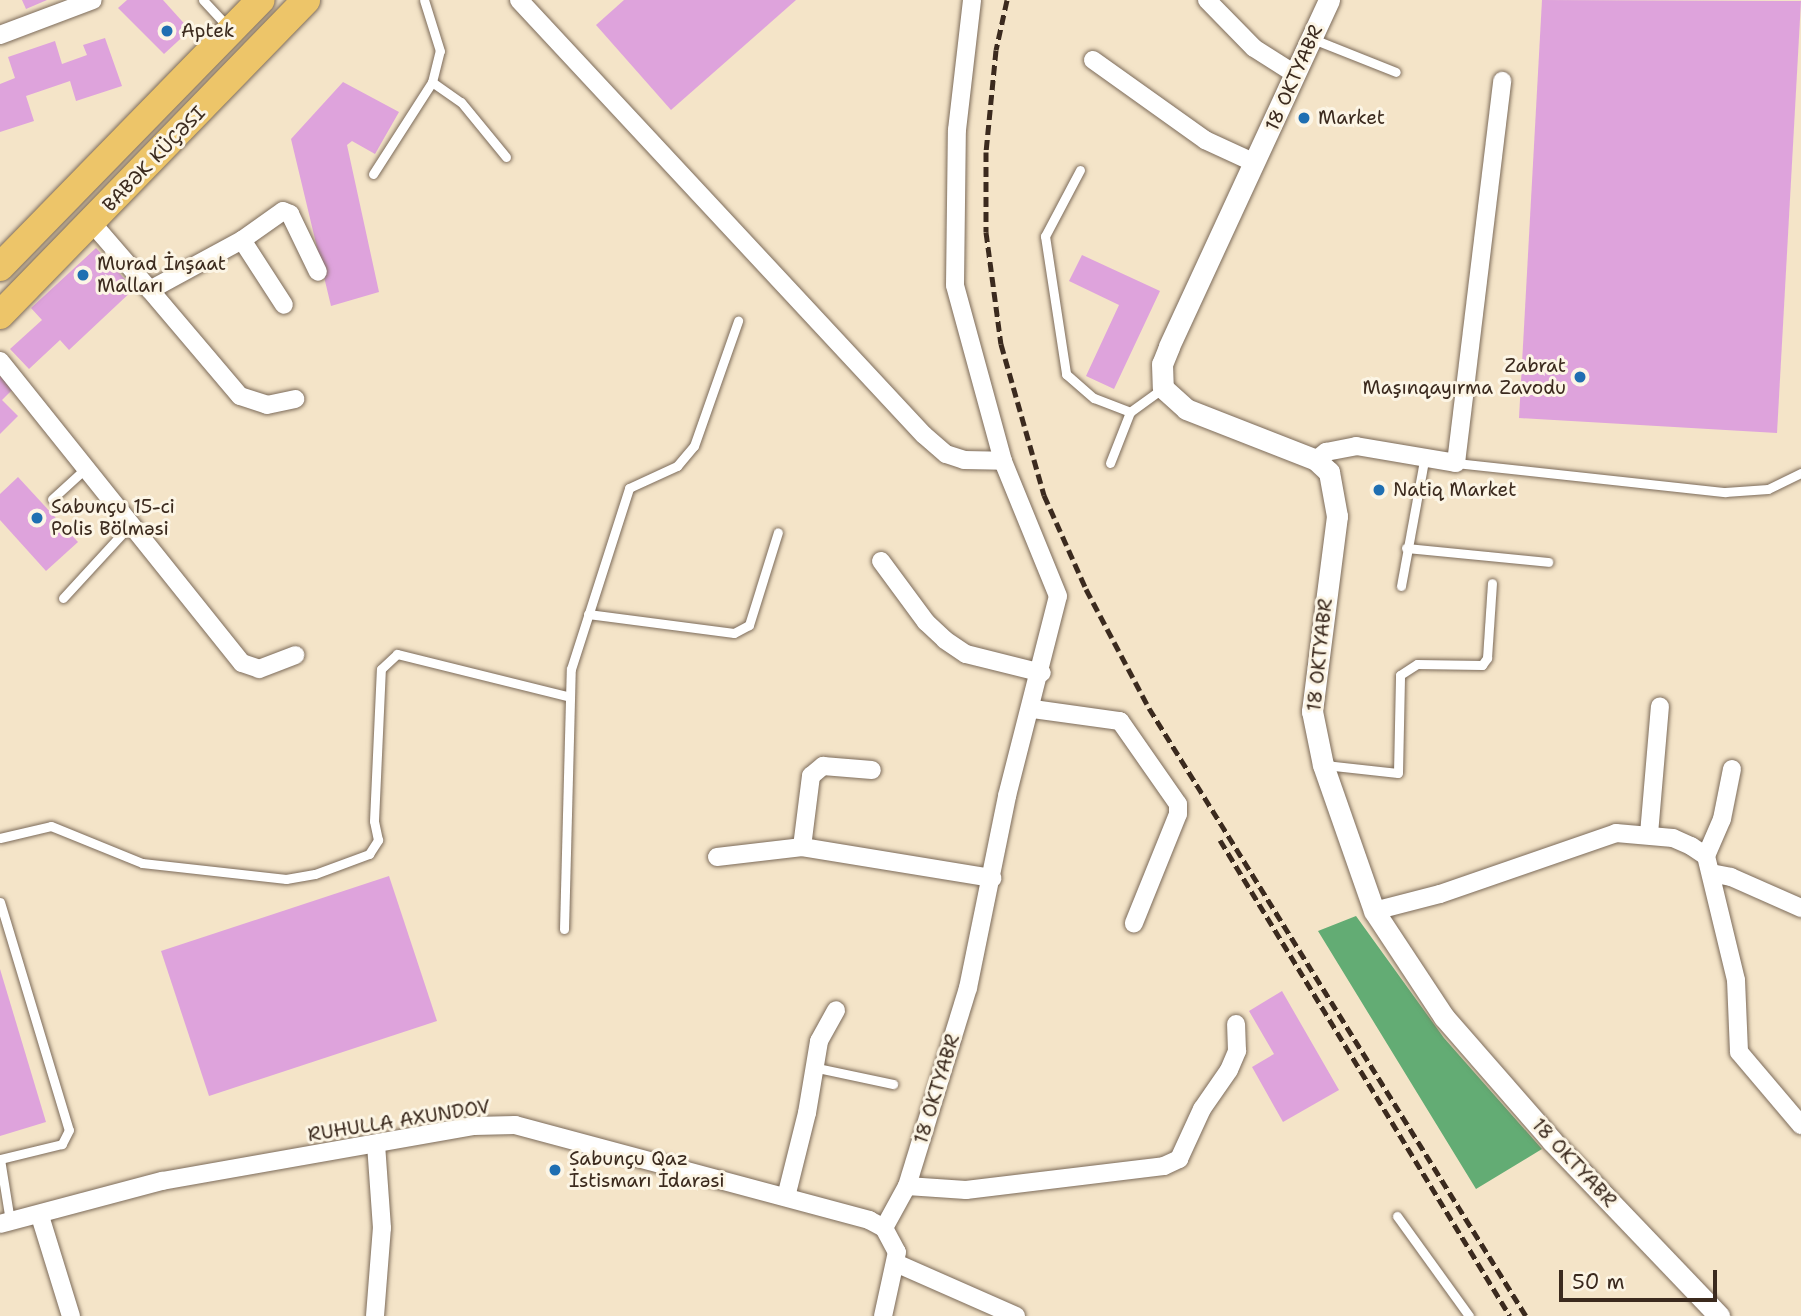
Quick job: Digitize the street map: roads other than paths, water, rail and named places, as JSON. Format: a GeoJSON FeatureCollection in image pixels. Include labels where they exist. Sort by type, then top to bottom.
{"type":"FeatureCollection","features":[{"type":"Feature","properties":{"kind":"main road","name":"BABƏK KÜÇƏSI"},"geometry":{"type":"LineString","coordinates":[[0,267],[261,0]]}},
{"type":"Feature","properties":{"kind":"main road","name":"BABƏK KÜÇƏSI"},"geometry":{"type":"LineString","coordinates":[[0,316],[306,0]]}},
{"type":"Feature","properties":{"kind":"street"},"geometry":{"type":"LineString","coordinates":[[0,34],[93,0]]}},
{"type":"Feature","properties":{"kind":"street"},"geometry":{"type":"LineString","coordinates":[[519,0],[924,435],[946,454],[964,460],[1003,461]]}},
{"type":"Feature","properties":{"kind":"street","name":"18 OKTYABR"},"geometry":{"type":"LineString","coordinates":[[884,1228],[906,1186],[968,988],[1007,796],[1033,709],[1058,596],[1003,461],[955,285],[957,130],[972,0]]}},
{"type":"Feature","properties":{"kind":"street"},"geometry":{"type":"LineString","coordinates":[[1208,0],[1254,48],[1295,74]]}},
{"type":"Feature","properties":{"kind":"street","name":"18 OKTYABR"},"geometry":{"type":"LineString","coordinates":[[1163,388],[1162,364],[1169,347],[1329,0]]}},
{"type":"Feature","properties":{"kind":"street"},"geometry":{"type":"LineString","coordinates":[[1093,60],[1205,140],[1255,163]]}},
{"type":"Feature","properties":{"kind":"street"},"geometry":{"type":"LineString","coordinates":[[1163,388],[1186,410],[1316,460],[1326,452],[1356,446],[1424,461],[1456,463],[1502,81]]}},
{"type":"Feature","properties":{"kind":"street"},"geometry":{"type":"LineString","coordinates":[[150,290],[243,240],[282,211],[290,214],[318,272]]}},
{"type":"Feature","properties":{"kind":"street"},"geometry":{"type":"LineString","coordinates":[[92,223],[240,396],[267,405],[295,399]]}},
{"type":"Feature","properties":{"kind":"street"},"geometry":{"type":"LineString","coordinates":[[243,240],[285,305]]}},
{"type":"Feature","properties":{"kind":"street"},"geometry":{"type":"LineString","coordinates":[[0,361],[242,663],[259,669],[295,654]]}},
{"type":"Feature","properties":{"kind":"street","name":"18 OKTYABR"},"geometry":{"type":"LineString","coordinates":[[1316,460],[1334,486],[1337,516],[1312,711],[1323,765],[1374,911],[1444,1017],[1552,1141],[1719,1316]]}},
{"type":"Feature","properties":{"kind":"street"},"geometry":{"type":"LineString","coordinates":[[881,561],[926,622],[945,640],[966,654],[1042,673]]}},
{"type":"Feature","properties":{"kind":"street"},"geometry":{"type":"LineString","coordinates":[[1649,834],[1660,706]]}},
{"type":"Feature","properties":{"kind":"street"},"geometry":{"type":"LineString","coordinates":[[1033,709],[1120,721],[1178,804],[1178,814],[1134,923]]}},
{"type":"Feature","properties":{"kind":"street"},"geometry":{"type":"LineString","coordinates":[[802,846],[811,776],[823,766],[872,770]]}},
{"type":"Feature","properties":{"kind":"street"},"geometry":{"type":"LineString","coordinates":[[1732,769],[1722,819],[1708,865],[1736,980],[1739,1052],[1801,1125]]}},
{"type":"Feature","properties":{"kind":"street"},"geometry":{"type":"LineString","coordinates":[[1374,911],[1440,894],[1616,833],[1674,838],[1708,865],[1801,908]]}},
{"type":"Feature","properties":{"kind":"street"},"geometry":{"type":"LineString","coordinates":[[717,857],[802,846],[992,878]]}},
{"type":"Feature","properties":{"kind":"street"},"geometry":{"type":"LineString","coordinates":[[786,1197],[807,1113],[819,1041],[835,1010]]}},
{"type":"Feature","properties":{"kind":"street"},"geometry":{"type":"LineString","coordinates":[[906,1186],[966,1190],[1164,1166],[1179,1159],[1202,1109],[1229,1070],[1237,1051],[1236,1024]]}},
{"type":"Feature","properties":{"kind":"street","name":"RUHULLA AXUNDOV"},"geometry":{"type":"LineString","coordinates":[[5,1223],[40,1216],[162,1181],[474,1126],[514,1125],[853,1214],[884,1228]]}},
{"type":"Feature","properties":{"kind":"street"},"geometry":{"type":"LineString","coordinates":[[376,1145],[382,1228],[376,1316]]}},
{"type":"Feature","properties":{"kind":"street"},"geometry":{"type":"LineString","coordinates":[[40,1216],[71,1316]]}},
{"type":"Feature","properties":{"kind":"street"},"geometry":{"type":"LineString","coordinates":[[883,1316],[898,1264],[884,1228]]}},
{"type":"Feature","properties":{"kind":"street"},"geometry":{"type":"LineString","coordinates":[[898,1264],[1016,1316]]}},
{"type":"Feature","properties":{"kind":"lane"},"geometry":{"type":"LineString","coordinates":[[203,0],[231,30]]}},
{"type":"Feature","properties":{"kind":"lane"},"geometry":{"type":"LineString","coordinates":[[373,174],[432,82],[440,51],[424,0]]}},
{"type":"Feature","properties":{"kind":"lane"},"geometry":{"type":"LineString","coordinates":[[1311,38],[1396,72]]}},
{"type":"Feature","properties":{"kind":"lane"},"geometry":{"type":"LineString","coordinates":[[432,82],[461,102],[506,157]]}},
{"type":"Feature","properties":{"kind":"lane"},"geometry":{"type":"LineString","coordinates":[[1080,170],[1045,236],[1063,363],[1075,386],[1130,412]]}},
{"type":"Feature","properties":{"kind":"lane"},"geometry":{"type":"LineString","coordinates":[[564,929],[567,696],[588,614],[629,488],[677,466],[694,446],[738,321]]}},
{"type":"Feature","properties":{"kind":"lane"},"geometry":{"type":"LineString","coordinates":[[1110,463],[1130,412],[1163,388]]}},
{"type":"Feature","properties":{"kind":"lane"},"geometry":{"type":"LineString","coordinates":[[1401,586],[1424,461]]}},
{"type":"Feature","properties":{"kind":"lane"},"geometry":{"type":"LineString","coordinates":[[1456,463],[1725,492],[1768,489],[1801,473]]}},
{"type":"Feature","properties":{"kind":"lane"},"geometry":{"type":"LineString","coordinates":[[52,499],[86,468]]}},
{"type":"Feature","properties":{"kind":"lane"},"geometry":{"type":"LineString","coordinates":[[63,598],[131,524]]}},
{"type":"Feature","properties":{"kind":"lane"},"geometry":{"type":"LineString","coordinates":[[588,614],[734,633],[749,625],[778,532]]}},
{"type":"Feature","properties":{"kind":"lane"},"geometry":{"type":"LineString","coordinates":[[1406,548],[1548,562]]}},
{"type":"Feature","properties":{"kind":"lane"},"geometry":{"type":"LineString","coordinates":[[1323,765],[1398,773],[1400,675],[1417,664],[1482,665],[1487,658],[1492,583]]}},
{"type":"Feature","properties":{"kind":"lane"},"geometry":{"type":"LineString","coordinates":[[0,838],[51,826],[142,863],[286,879],[315,874],[369,854],[378,840],[374,821],[381,669],[397,654],[567,696]]}},
{"type":"Feature","properties":{"kind":"lane"},"geometry":{"type":"LineString","coordinates":[[0,902],[69,1130],[62,1143],[0,1159],[5,1223]]}},
{"type":"Feature","properties":{"kind":"lane"},"geometry":{"type":"LineString","coordinates":[[813,1067],[893,1084]]}},
{"type":"Feature","properties":{"kind":"lane"},"geometry":{"type":"LineString","coordinates":[[1397,1216],[1469,1316]]}},
{"type":"Feature","properties":{"kind":"railway"},"geometry":{"type":"LineString","coordinates":[[1007,0],[996,50],[986,152],[986,232],[1001,344],[1044,495],[1086,589],[1149,708],[1526,1316]]}},
{"type":"Feature","properties":{"kind":"railway"},"geometry":{"type":"LineString","coordinates":[[1220,840],[1510,1316]]}},
{"type":"Feature","properties":{"kind":"place","name":"Aptek"},"geometry":{"type":"Point","coordinates":[167,31]}},
{"type":"Feature","properties":{"kind":"place","name":"Market"},"geometry":{"type":"Point","coordinates":[1304,118]}},
{"type":"Feature","properties":{"kind":"place","name":"Murad İnşaat Malları"},"geometry":{"type":"Point","coordinates":[83,275]}},
{"type":"Feature","properties":{"kind":"place","name":"Zabrat Maşınqayırma Zavodu"},"geometry":{"type":"Point","coordinates":[1580,377]}},
{"type":"Feature","properties":{"kind":"place","name":"Natiq Market"},"geometry":{"type":"Point","coordinates":[1379,490]}},
{"type":"Feature","properties":{"kind":"place","name":"Sabunçu 15-ci Polis Bölməsi"},"geometry":{"type":"Point","coordinates":[37,518]}},
{"type":"Feature","properties":{"kind":"place","name":"Sabunçu Qaz İstismarı İdarəsi"},"geometry":{"type":"Point","coordinates":[555,1170]}}]}
